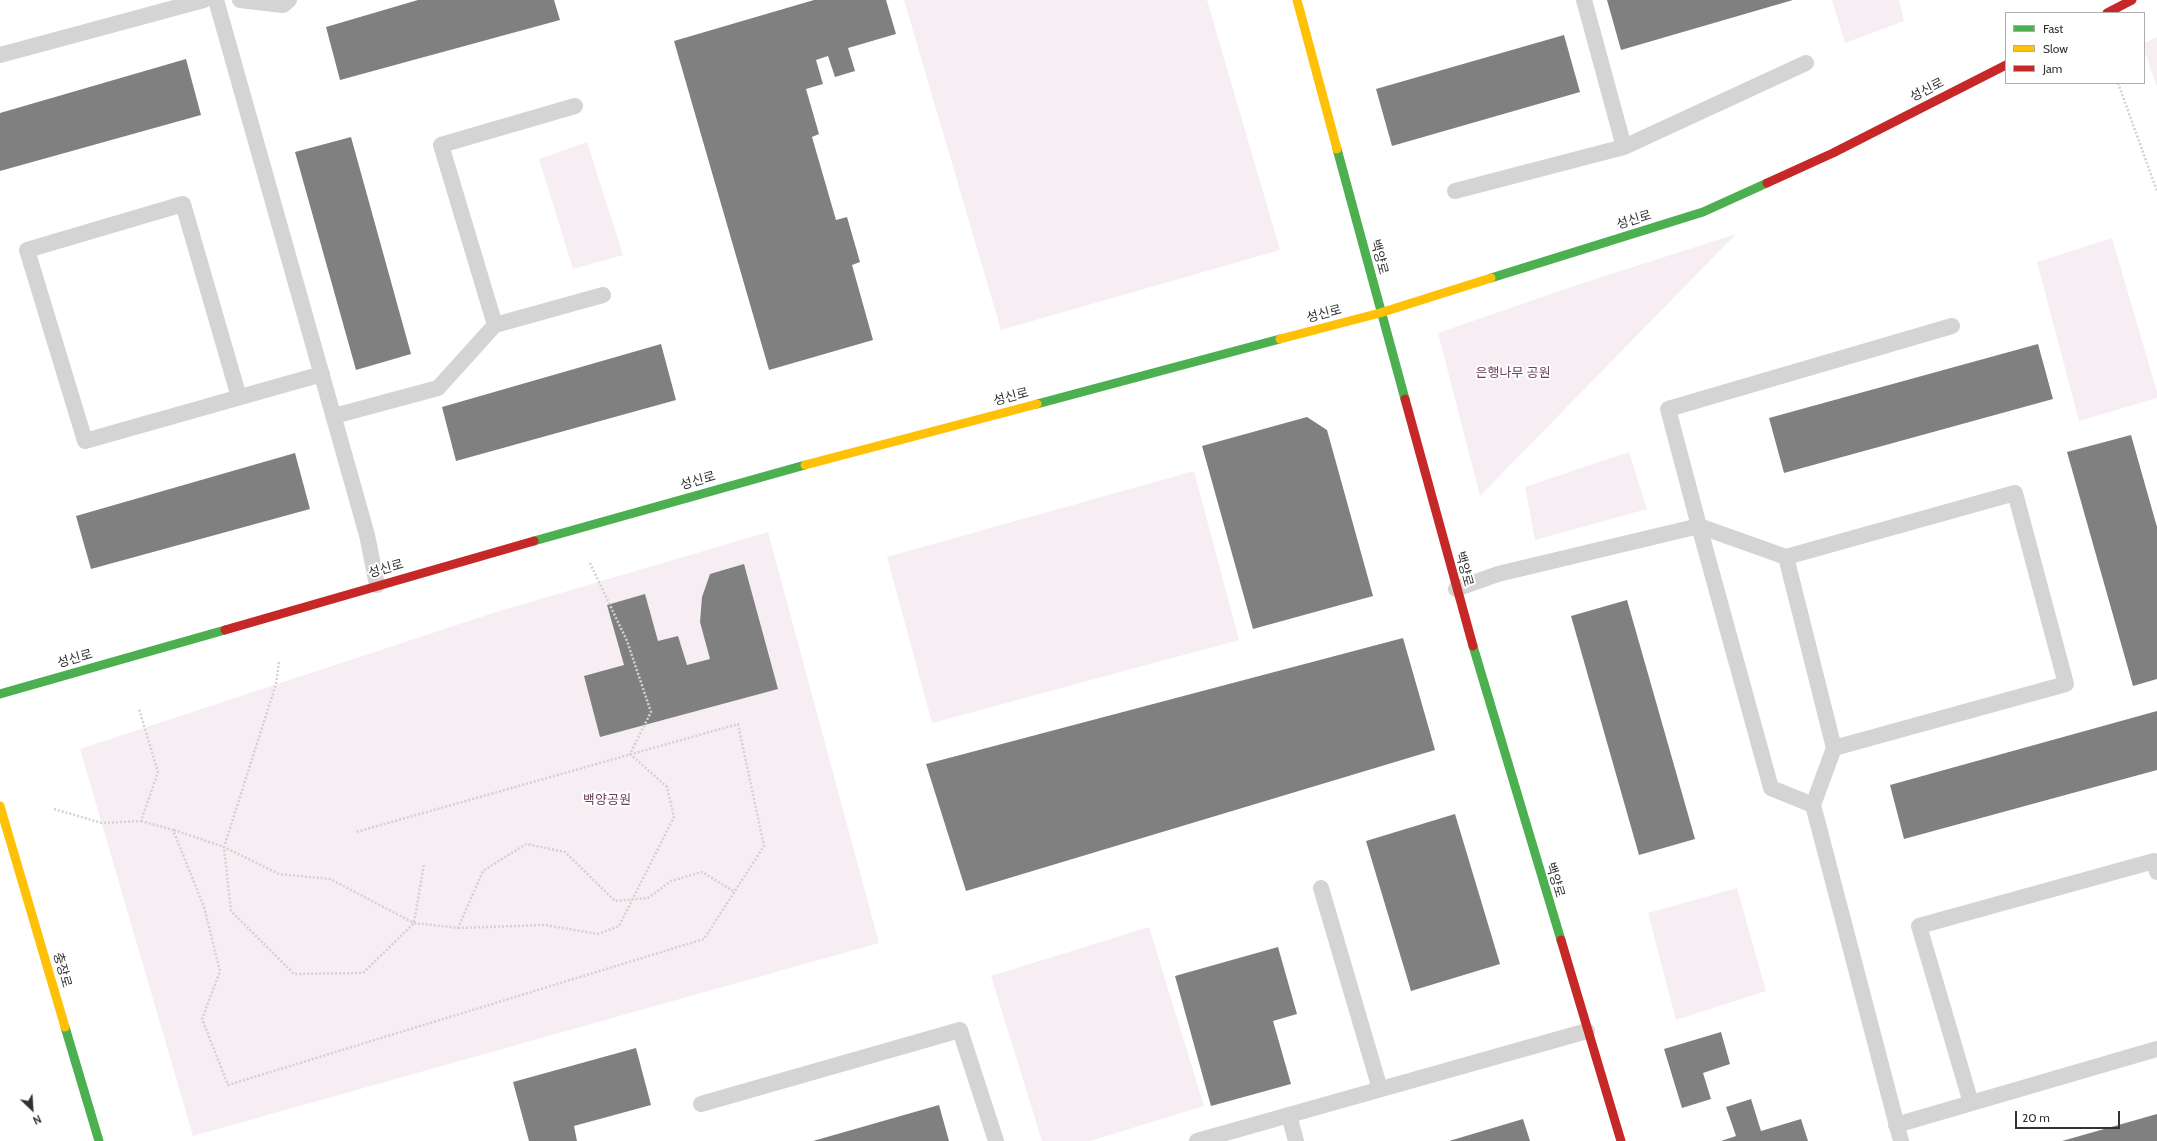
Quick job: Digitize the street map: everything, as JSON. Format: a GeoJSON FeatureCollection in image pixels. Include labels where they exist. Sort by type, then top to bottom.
{"type":"FeatureCollection","features":[{"type":"Feature","properties":{"kind":"street","name":"백양로"},"geometry":{"type":"LineString","coordinates":[[1297,0],[1380,313],[1456,589],[1586,1031],[1621,1141]]}},
{"type":"Feature","properties":{"kind":"street"},"geometry":{"type":"LineString","coordinates":[[2108,12],[2132,0]]}},
{"type":"Feature","properties":{"kind":"street","name":"성신로"},"geometry":{"type":"LineString","coordinates":[[0,694],[377,585],[810,463],[1380,313],[1703,212],[1834,153],[2005,66]]}},
{"type":"Feature","properties":{"kind":"street","name":"충장로"},"geometry":{"type":"LineString","coordinates":[[0,806],[99,1141]]}},
{"type":"Feature","properties":{"kind":"lane"},"geometry":{"type":"LineString","coordinates":[[0,55],[204,0]]}},
{"type":"Feature","properties":{"kind":"lane"},"geometry":{"type":"LineString","coordinates":[[216,0],[367,535],[377,585]]}},
{"type":"Feature","properties":{"kind":"lane"},"geometry":{"type":"LineString","coordinates":[[240,0],[283,5],[289,0]]}},
{"type":"Feature","properties":{"kind":"lane"},"geometry":{"type":"LineString","coordinates":[[1584,0],[1624,147]]}},
{"type":"Feature","properties":{"kind":"lane"},"geometry":{"type":"LineString","coordinates":[[1455,191],[1624,147],[1806,63]]}},
{"type":"Feature","properties":{"kind":"lane"},"geometry":{"type":"LineString","coordinates":[[495,325],[441,145],[574,106]]}},
{"type":"Feature","properties":{"kind":"lane"},"geometry":{"type":"LineString","coordinates":[[239,397],[183,204],[27,250],[85,441],[322,374]]}},
{"type":"Feature","properties":{"kind":"lane"},"geometry":{"type":"LineString","coordinates":[[334,416],[438,388],[495,325],[603,295]]}},
{"type":"Feature","properties":{"kind":"lane"},"geometry":{"type":"LineString","coordinates":[[1813,805],[1771,788],[1668,409],[1952,326]]}},
{"type":"Feature","properties":{"kind":"lane"},"geometry":{"type":"LineString","coordinates":[[1456,589],[1498,574],[1699,526],[1786,557],[2015,493],[2066,684],[1834,748]]}},
{"type":"Feature","properties":{"kind":"lane"},"geometry":{"type":"LineString","coordinates":[[1786,557],[1834,748],[1813,805],[1901,1141]]}},
{"type":"Feature","properties":{"kind":"lane"},"geometry":{"type":"LineString","coordinates":[[1971,1103],[1919,926],[2154,861],[2157,872]]}},
{"type":"Feature","properties":{"kind":"lane"},"geometry":{"type":"LineString","coordinates":[[1321,888],[1380,1089]]}},
{"type":"Feature","properties":{"kind":"lane"},"geometry":{"type":"LineString","coordinates":[[701,1104],[960,1030],[996,1141]]}},
{"type":"Feature","properties":{"kind":"lane"},"geometry":{"type":"LineString","coordinates":[[1197,1141],[1586,1031]]}},
{"type":"Feature","properties":{"kind":"lane"},"geometry":{"type":"LineString","coordinates":[[1896,1125],[2157,1049]]}},
{"type":"Feature","properties":{"kind":"lane"},"geometry":{"type":"LineString","coordinates":[[1289,1115],[1296,1141]]}},
{"type":"Feature","properties":{"kind":"path"},"geometry":{"type":"LineString","coordinates":[[2118,84],[2157,191]]}},
{"type":"Feature","properties":{"kind":"path"},"geometry":{"type":"LineString","coordinates":[[589,561],[627,641],[651,712],[630,754]]}},
{"type":"Feature","properties":{"kind":"path"},"geometry":{"type":"LineString","coordinates":[[279,662],[276,684],[224,847],[231,911],[294,974],[363,973],[414,923],[424,864]]}},
{"type":"Feature","properties":{"kind":"path"},"geometry":{"type":"LineString","coordinates":[[139,710],[158,772],[141,821]]}},
{"type":"Feature","properties":{"kind":"path"},"geometry":{"type":"LineString","coordinates":[[173,830],[204,907],[220,971],[202,1019],[228,1085],[704,939],[764,846],[738,724],[356,832]]}},
{"type":"Feature","properties":{"kind":"path"},"geometry":{"type":"LineString","coordinates":[[54,809],[102,823],[141,821],[224,847],[279,874],[330,879],[414,923],[458,928],[545,924],[598,934],[619,926],[674,817],[667,788],[630,754]]}},
{"type":"Feature","properties":{"kind":"path"},"geometry":{"type":"LineString","coordinates":[[458,928],[483,871],[526,844],[565,852],[615,901],[648,898],[671,881],[702,872],[735,892]]}},
{"type":"Feature","properties":{"kind":"green space"},"geometry":{"type":"Polygon","coordinates":[[[904,0],[1207,0],[1280,250],[1001,330],[904,0]]]}},
{"type":"Feature","properties":{"kind":"green space"},"geometry":{"type":"Polygon","coordinates":[[[1832,0],[1899,0],[1904,21],[1845,43],[1832,0]]]}},
{"type":"Feature","properties":{"kind":"green space"},"geometry":{"type":"Polygon","coordinates":[[[2157,37],[2157,87],[2145,53],[2145,43],[2157,37]]]}},
{"type":"Feature","properties":{"kind":"green space"},"geometry":{"type":"Polygon","coordinates":[[[587,142],[623,255],[573,269],[539,159],[587,142]]]}},
{"type":"Feature","properties":{"kind":"green space","name":"은행나무 공원"},"geometry":{"type":"Polygon","coordinates":[[[1736,234],[1480,496],[1438,333],[1580,284],[1736,234]]]}},
{"type":"Feature","properties":{"kind":"green space"},"geometry":{"type":"Polygon","coordinates":[[[2112,238],[2157,392],[2157,398],[2079,421],[2037,262],[2112,238]]]}},
{"type":"Feature","properties":{"kind":"green space"},"geometry":{"type":"Polygon","coordinates":[[[1629,452],[1647,509],[1535,540],[1525,487],[1629,452]]]}},
{"type":"Feature","properties":{"kind":"green space"},"geometry":{"type":"Polygon","coordinates":[[[1194,471],[1239,640],[932,723],[887,557],[1194,471]]]}},
{"type":"Feature","properties":{"kind":"green space","name":"백양공원"},"geometry":{"type":"Polygon","coordinates":[[[768,532],[879,943],[193,1136],[80,749],[493,613],[768,532]]]}},
{"type":"Feature","properties":{"kind":"green space"},"geometry":{"type":"Polygon","coordinates":[[[1737,888],[1766,991],[1676,1020],[1648,913],[1737,888]]]}},
{"type":"Feature","properties":{"kind":"green space"},"geometry":{"type":"Polygon","coordinates":[[[1149,927],[1204,1106],[1090,1141],[1042,1141],[991,976],[1149,927]]]}},
{"type":"Feature","properties":{"kind":"building"},"geometry":{"type":"Polygon","coordinates":[[[418,0],[554,0],[560,20],[340,80],[326,27],[418,0]]]}},
{"type":"Feature","properties":{"kind":"building"},"geometry":{"type":"Polygon","coordinates":[[[814,0],[886,0],[896,34],[848,48],[855,71],[835,77],[828,56],[816,60],[823,84],[806,89],[819,134],[812,137],[836,220],[847,217],[860,262],[852,265],[873,340],[769,370],[674,41],[814,0]]]}},
{"type":"Feature","properties":{"kind":"building"},"geometry":{"type":"Polygon","coordinates":[[[1607,0],[1793,0],[1621,50],[1607,0]]]}},
{"type":"Feature","properties":{"kind":"building"},"geometry":{"type":"Polygon","coordinates":[[[1564,35],[1580,92],[1392,146],[1376,89],[1564,35]]]}},
{"type":"Feature","properties":{"kind":"building"},"geometry":{"type":"Polygon","coordinates":[[[186,59],[201,115],[0,171],[0,113],[186,59]]]}},
{"type":"Feature","properties":{"kind":"building"},"geometry":{"type":"Polygon","coordinates":[[[351,137],[411,354],[356,370],[295,152],[351,137]]]}},
{"type":"Feature","properties":{"kind":"building"},"geometry":{"type":"Polygon","coordinates":[[[661,344],[676,400],[456,461],[442,407],[661,344]]]}},
{"type":"Feature","properties":{"kind":"building"},"geometry":{"type":"Polygon","coordinates":[[[2038,344],[2053,399],[1784,473],[1769,418],[2038,344]]]}},
{"type":"Feature","properties":{"kind":"building"},"geometry":{"type":"Polygon","coordinates":[[[1307,417],[1327,430],[1373,596],[1253,629],[1202,446],[1307,417]]]}},
{"type":"Feature","properties":{"kind":"building"},"geometry":{"type":"Polygon","coordinates":[[[2131,435],[2157,527],[2157,679],[2133,686],[2067,452],[2131,435]]]}},
{"type":"Feature","properties":{"kind":"building"},"geometry":{"type":"Polygon","coordinates":[[[295,453],[310,509],[91,569],[76,516],[295,453]]]}},
{"type":"Feature","properties":{"kind":"building"},"geometry":{"type":"Polygon","coordinates":[[[744,564],[778,689],[600,737],[584,676],[624,665],[607,605],[645,594],[658,641],[678,636],[687,665],[710,659],[700,622],[702,597],[710,574],[744,564]]]}},
{"type":"Feature","properties":{"kind":"building"},"geometry":{"type":"Polygon","coordinates":[[[1627,600],[1695,839],[1639,855],[1571,616],[1627,600]]]}},
{"type":"Feature","properties":{"kind":"building"},"geometry":{"type":"Polygon","coordinates":[[[1403,638],[1435,750],[966,891],[926,764],[1403,638]]]}},
{"type":"Feature","properties":{"kind":"building"},"geometry":{"type":"Polygon","coordinates":[[[2157,711],[2157,770],[1904,839],[1890,785],[2157,711]]]}},
{"type":"Feature","properties":{"kind":"building"},"geometry":{"type":"Polygon","coordinates":[[[1455,814],[1500,964],[1411,991],[1366,841],[1455,814]]]}},
{"type":"Feature","properties":{"kind":"building"},"geometry":{"type":"Polygon","coordinates":[[[1278,947],[1297,1014],[1273,1021],[1291,1084],[1211,1106],[1175,976],[1278,947]]]}},
{"type":"Feature","properties":{"kind":"building"},"geometry":{"type":"Polygon","coordinates":[[[1721,1032],[1730,1064],[1703,1073],[1711,1099],[1682,1108],[1664,1049],[1721,1032]]]}},
{"type":"Feature","properties":{"kind":"building"},"geometry":{"type":"Polygon","coordinates":[[[636,1048],[651,1105],[574,1126],[577,1141],[529,1141],[513,1082],[636,1048]]]}},
{"type":"Feature","properties":{"kind":"building"},"geometry":{"type":"Polygon","coordinates":[[[1751,1099],[1761,1131],[1801,1119],[1808,1141],[1721,1141],[1736,1136],[1726,1107],[1751,1099]]]}},
{"type":"Feature","properties":{"kind":"building"},"geometry":{"type":"Polygon","coordinates":[[[939,1105],[949,1141],[813,1141],[939,1105]]]}},
{"type":"Feature","properties":{"kind":"building"},"geometry":{"type":"Polygon","coordinates":[[[2157,1114],[2157,1141],[2062,1141],[2157,1114]]]}},
{"type":"Feature","properties":{"kind":"building"},"geometry":{"type":"Polygon","coordinates":[[[1523,1119],[1530,1141],[1449,1141],[1523,1119]]]}},
{"type":"Feature","properties":{"kind":"traffic: fast"},"geometry":{"type":"LineString","coordinates":[[1337,149],[1405,399]]}},
{"type":"Feature","properties":{"kind":"traffic: fast"},"geometry":{"type":"LineString","coordinates":[[1491,278],[1703,212],[1767,183]]}},
{"type":"Feature","properties":{"kind":"traffic: fast"},"geometry":{"type":"LineString","coordinates":[[1037,404],[1280,339]]}},
{"type":"Feature","properties":{"kind":"traffic: fast"},"geometry":{"type":"LineString","coordinates":[[534,541],[805,465]]}},
{"type":"Feature","properties":{"kind":"traffic: fast"},"geometry":{"type":"LineString","coordinates":[[0,694],[225,630]]}},
{"type":"Feature","properties":{"kind":"traffic: fast"},"geometry":{"type":"LineString","coordinates":[[1473,646],[1561,940]]}},
{"type":"Feature","properties":{"kind":"traffic: fast"},"geometry":{"type":"LineString","coordinates":[[65,1027],[99,1141]]}},
{"type":"Feature","properties":{"kind":"traffic: slow"},"geometry":{"type":"LineString","coordinates":[[1297,0],[1337,149]]}},
{"type":"Feature","properties":{"kind":"traffic: slow"},"geometry":{"type":"LineString","coordinates":[[1280,339],[1380,313],[1491,278]]}},
{"type":"Feature","properties":{"kind":"traffic: slow"},"geometry":{"type":"LineString","coordinates":[[805,465],[1037,404]]}},
{"type":"Feature","properties":{"kind":"traffic: slow"},"geometry":{"type":"LineString","coordinates":[[0,806],[65,1027]]}},
{"type":"Feature","properties":{"kind":"traffic: jam"},"geometry":{"type":"LineString","coordinates":[[2109,12],[2132,0]]}},
{"type":"Feature","properties":{"kind":"traffic: jam"},"geometry":{"type":"LineString","coordinates":[[1767,183],[1833,153],[2005,66]]}},
{"type":"Feature","properties":{"kind":"traffic: jam"},"geometry":{"type":"LineString","coordinates":[[1405,399],[1473,646]]}},
{"type":"Feature","properties":{"kind":"traffic: jam"},"geometry":{"type":"LineString","coordinates":[[225,630],[534,541]]}},
{"type":"Feature","properties":{"kind":"traffic: jam"},"geometry":{"type":"LineString","coordinates":[[1561,940],[1621,1141]]}}]}
